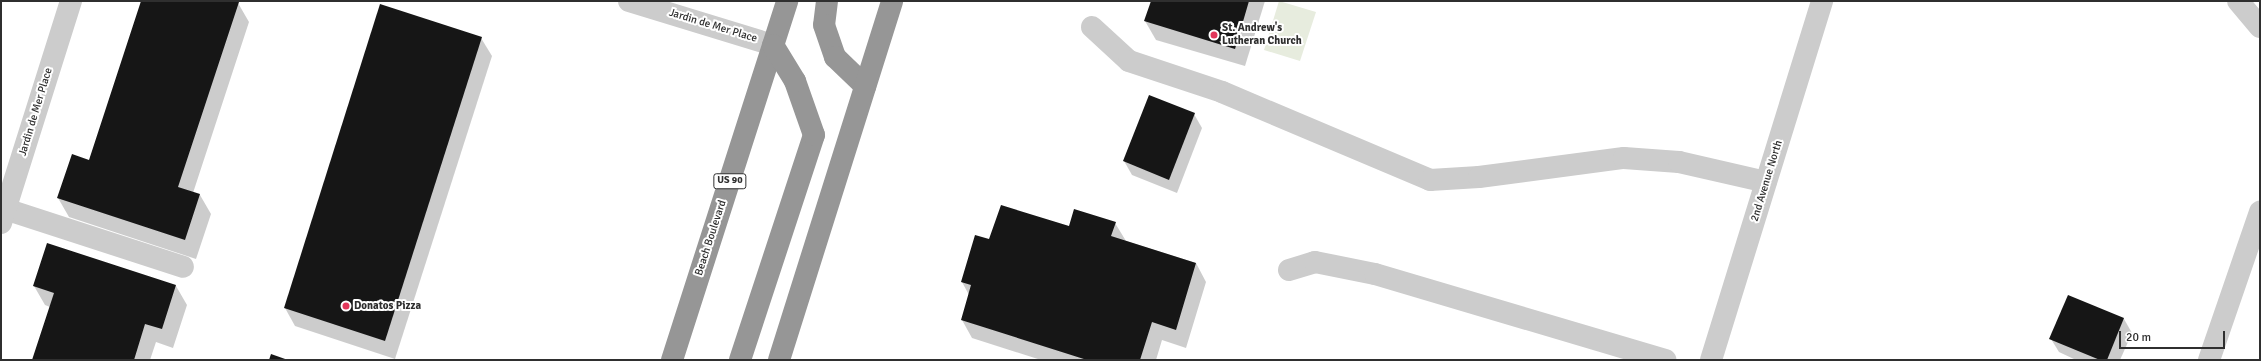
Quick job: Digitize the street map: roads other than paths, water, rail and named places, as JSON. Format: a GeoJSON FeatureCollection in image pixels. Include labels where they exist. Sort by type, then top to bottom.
{"type":"FeatureCollection","features":[{"type":"Feature","properties":{"kind":"highway","name":"Beach Boulevard"},"geometry":{"type":"LineString","coordinates":[[672,360],[787,1]]}},
{"type":"Feature","properties":{"kind":"highway"},"geometry":{"type":"LineString","coordinates":[[828,1],[824,24],[835,57],[865,86]]}},
{"type":"Feature","properties":{"kind":"highway"},"geometry":{"type":"LineString","coordinates":[[779,360],[892,1]]}},
{"type":"Feature","properties":{"kind":"highway"},"geometry":{"type":"LineString","coordinates":[[740,360],[814,135],[795,81],[773,45]]}},
{"type":"Feature","properties":{"kind":"street","name":"Jardin de Mer Place"},"geometry":{"type":"LineString","coordinates":[[3,216],[71,1]]}},
{"type":"Feature","properties":{"kind":"street","name":"Jardin de Mer Place"},"geometry":{"type":"LineString","coordinates":[[629,1],[773,45]]}},
{"type":"Feature","properties":{"kind":"street","name":"2nd Avenue North"},"geometry":{"type":"LineString","coordinates":[[1711,360],[1822,1]]}},
{"type":"Feature","properties":{"kind":"street"},"geometry":{"type":"LineString","coordinates":[[2238,1],[2260,27]]}},
{"type":"Feature","properties":{"kind":"street"},"geometry":{"type":"LineString","coordinates":[[1092,28],[1129,61],[1222,92],[1430,180],[1479,177],[1624,158],[1679,162],[1766,182]]}},
{"type":"Feature","properties":{"kind":"street"},"geometry":{"type":"LineString","coordinates":[[2210,360],[2260,212]]}},
{"type":"Feature","properties":{"kind":"street"},"geometry":{"type":"LineString","coordinates":[[3,216],[183,267]]}},
{"type":"Feature","properties":{"kind":"street"},"geometry":{"type":"LineString","coordinates":[[1289,270],[1315,262],[1375,274],[1666,360]]}},
{"type":"Feature","properties":{"kind":"place","name":"St. Andrew's Lutheran Church"},"geometry":{"type":"Point","coordinates":[1214,35]}},
{"type":"Feature","properties":{"kind":"place","name":"Donatos Pizza"},"geometry":{"type":"Point","coordinates":[346,306]}}]}
